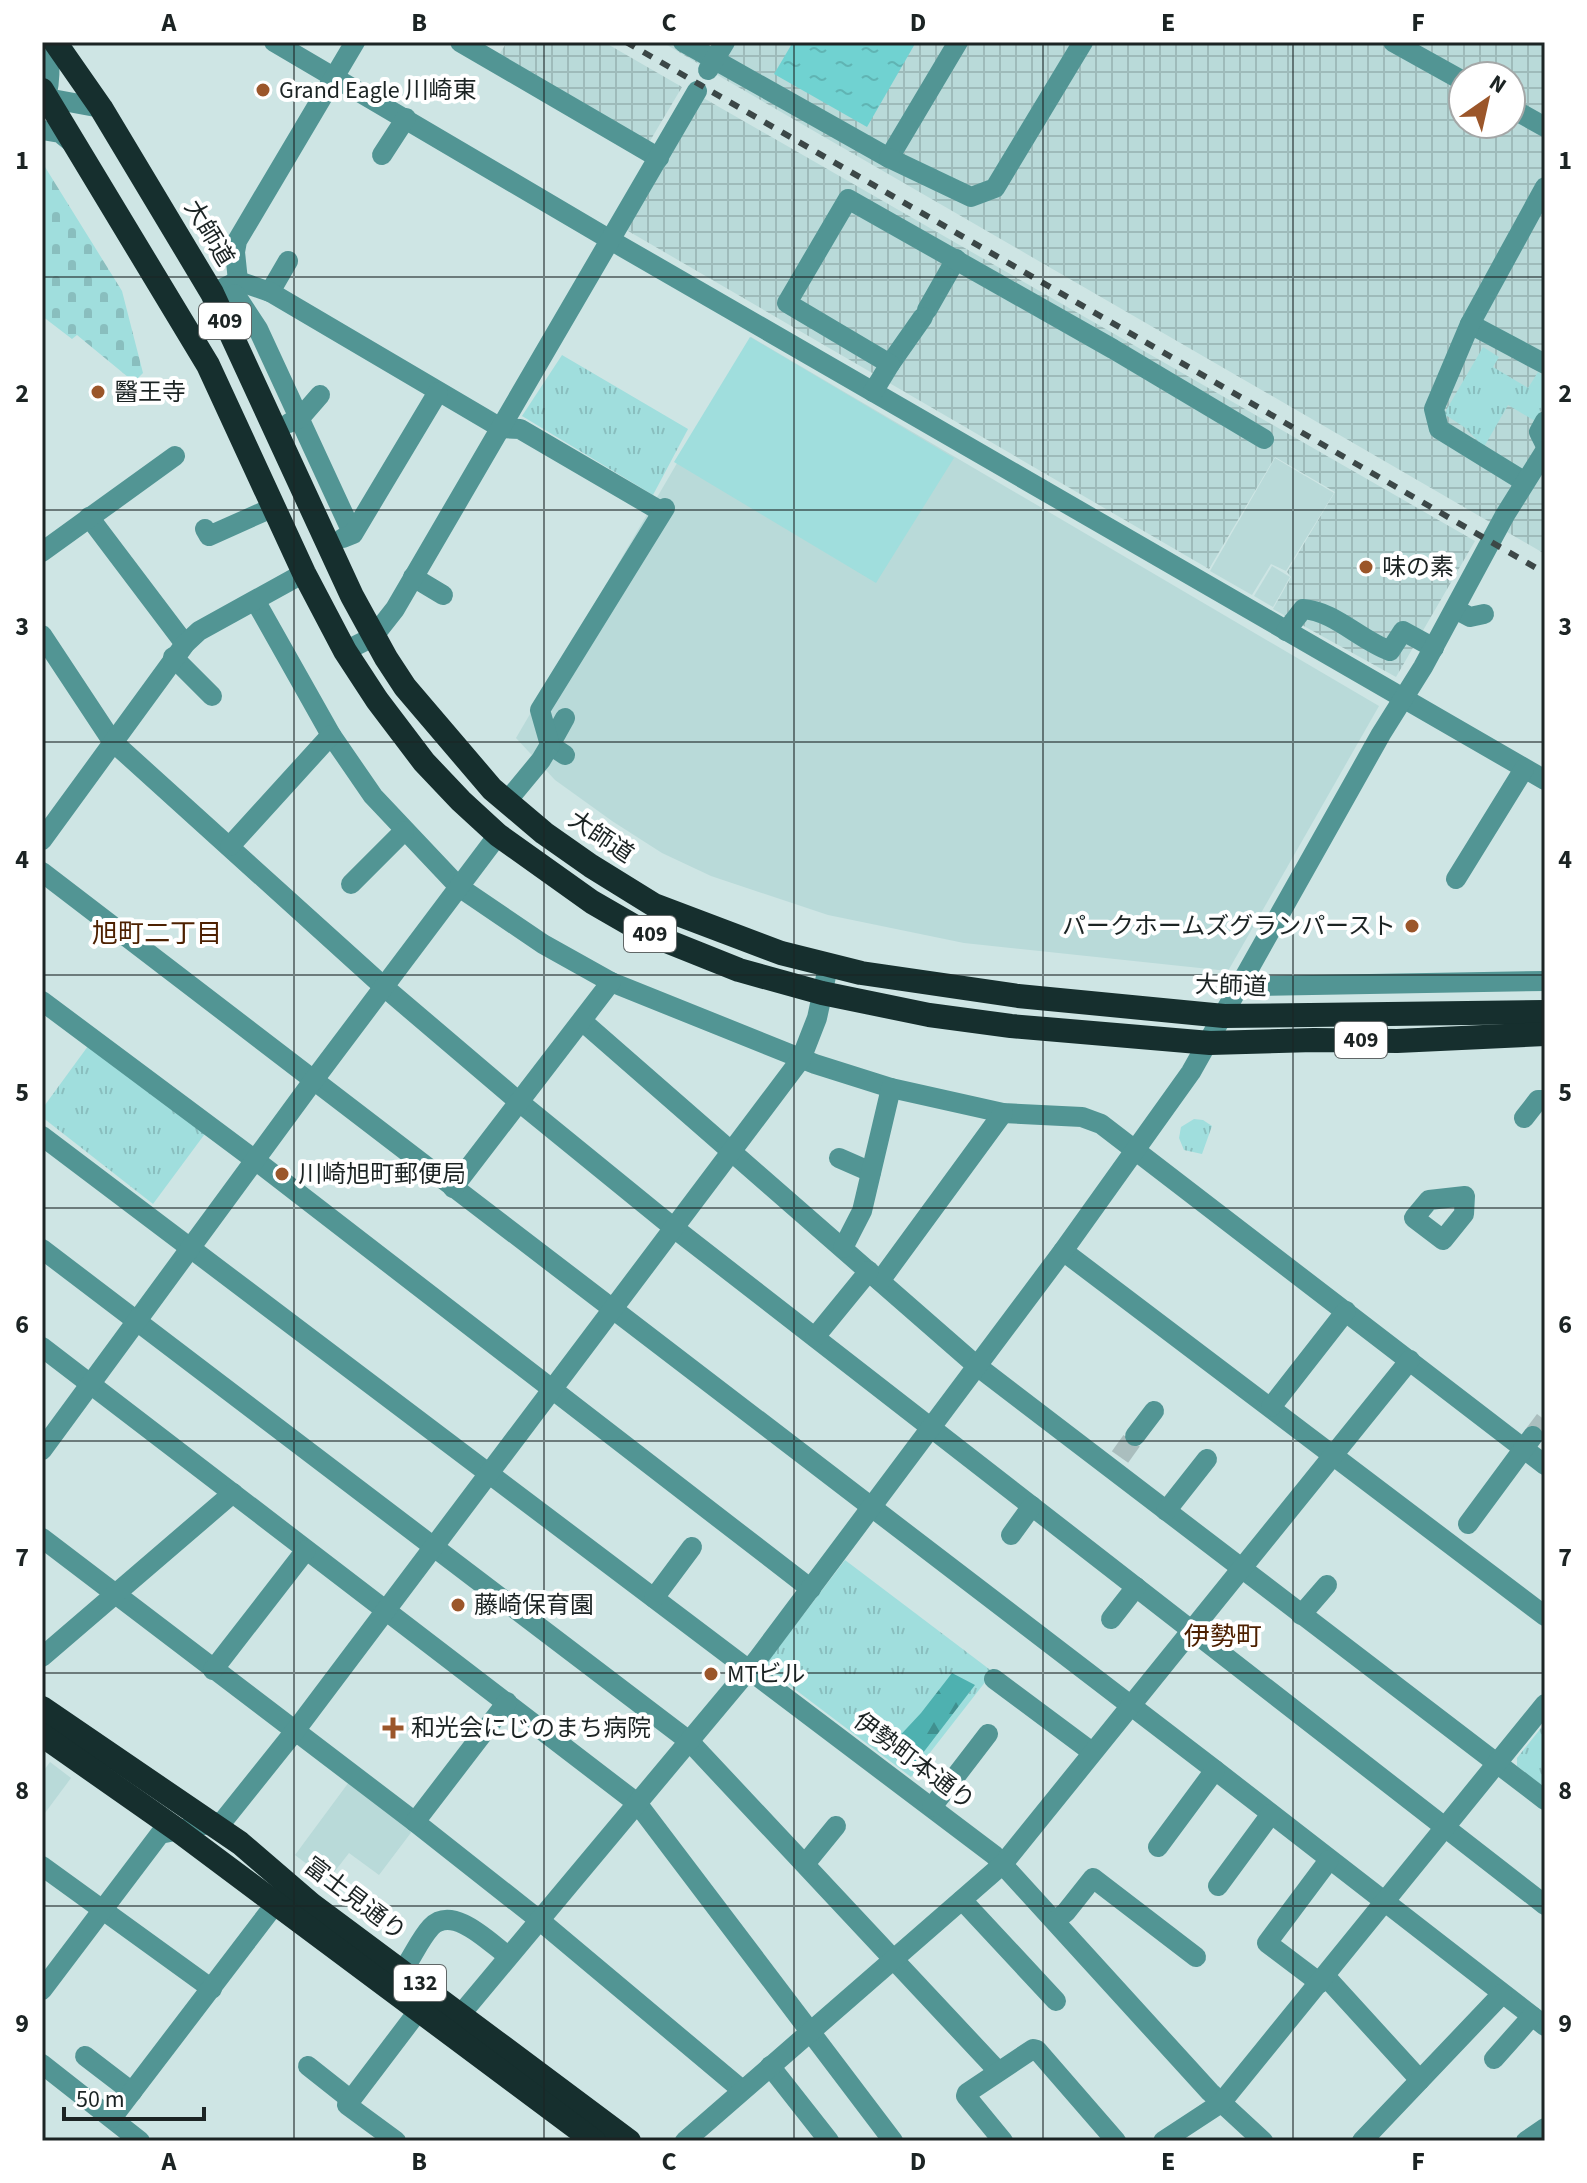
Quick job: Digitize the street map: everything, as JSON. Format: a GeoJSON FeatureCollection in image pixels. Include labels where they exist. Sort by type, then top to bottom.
{"type":"FeatureCollection","features":[{"type":"Feature","properties":{"kind":"highway","name":"大師道"},"geometry":{"type":"LineString","coordinates":[[55,42],[228,289],[275,430],[327,545],[373,637],[415,699],[492,789],[544,833],[654,905],[781,953],[828,967],[1018,996],[1224,1016],[1545,1012]]}},
{"type":"Feature","properties":{"kind":"highway","name":"409"},"geometry":{"type":"LineString","coordinates":[[43,98],[76,146],[208,365],[304,573],[345,651],[377,700],[424,762],[498,835],[554,878],[644,932],[739,970],[822,993],[929,1015],[1011,1026],[1210,1043],[1397,1041],[1545,1034]]}},
{"type":"Feature","properties":{"kind":"highway","name":"富士見通り"},"geometry":{"type":"LineString","coordinates":[[42,1708],[240,1843],[311,1904],[629,2141]]}},
{"type":"Feature","properties":{"kind":"highway","name":"132"},"geometry":{"type":"LineString","coordinates":[[42,1735],[176,1829],[594,2141]]}},
{"type":"Feature","properties":{"kind":"street"},"geometry":{"type":"LineString","coordinates":[[47,42],[43,98],[101,108]]}},
{"type":"Feature","properties":{"kind":"street"},"geometry":{"type":"LineString","coordinates":[[274,42],[873,392],[939,441],[1286,631],[1545,780]]}},
{"type":"Feature","properties":{"kind":"street"},"geometry":{"type":"LineString","coordinates":[[350,528],[258,329],[228,289],[237,241],[355,42]]}},
{"type":"Feature","properties":{"kind":"street"},"geometry":{"type":"LineString","coordinates":[[460,42],[659,158]]}},
{"type":"Feature","properties":{"kind":"street"},"geometry":{"type":"LineString","coordinates":[[683,42],[711,66],[971,197],[995,188],[1083,42]]}},
{"type":"Feature","properties":{"kind":"street"},"geometry":{"type":"LineString","coordinates":[[711,66],[725,42]]}},
{"type":"Feature","properties":{"kind":"street"},"geometry":{"type":"LineString","coordinates":[[889,158],[958,42]]}},
{"type":"Feature","properties":{"kind":"street"},"geometry":{"type":"LineString","coordinates":[[1402,44],[1447,71]]}},
{"type":"Feature","properties":{"kind":"street"},"geometry":{"type":"LineString","coordinates":[[345,651],[373,637],[395,609],[697,91]]}},
{"type":"Feature","properties":{"kind":"street"},"geometry":{"type":"LineString","coordinates":[[1527,117],[1545,127]]}},
{"type":"Feature","properties":{"kind":"street"},"geometry":{"type":"LineString","coordinates":[[382,155],[406,118]]}},
{"type":"Feature","properties":{"kind":"street"},"geometry":{"type":"LineString","coordinates":[[42,130],[60,133],[76,146]]}},
{"type":"Feature","properties":{"kind":"street"},"geometry":{"type":"LineString","coordinates":[[1525,482],[1439,429],[1434,409],[1470,324],[1545,187]]}},
{"type":"Feature","properties":{"kind":"street"},"geometry":{"type":"LineString","coordinates":[[890,364],[787,303],[848,199],[1264,439]]}},
{"type":"Feature","properties":{"kind":"street"},"geometry":{"type":"LineString","coordinates":[[873,392],[956,259]]}},
{"type":"Feature","properties":{"kind":"street"},"geometry":{"type":"LineString","coordinates":[[270,292],[288,261]]}},
{"type":"Feature","properties":{"kind":"street"},"geometry":{"type":"LineString","coordinates":[[228,289],[270,292],[501,428],[520,429],[664,510],[540,710],[558,750]]}},
{"type":"Feature","properties":{"kind":"street"},"geometry":{"type":"LineString","coordinates":[[1470,324],[1545,364]]}},
{"type":"Feature","properties":{"kind":"street"},"geometry":{"type":"LineString","coordinates":[[327,545],[353,534],[438,392]]}},
{"type":"Feature","properties":{"kind":"street"},"geometry":{"type":"LineString","coordinates":[[275,430],[300,418],[320,395]]}},
{"type":"Feature","properties":{"kind":"street"},"geometry":{"type":"LineString","coordinates":[[1545,421],[1539,432],[1545,444]]}},
{"type":"Feature","properties":{"kind":"street"},"geometry":{"type":"LineString","coordinates":[[461,2014],[484,1974],[508,1956],[750,1669],[1063,1251],[1210,1043],[1381,734],[1434,648],[1545,451]]}},
{"type":"Feature","properties":{"kind":"street"},"geometry":{"type":"LineString","coordinates":[[42,552],[175,456]]}},
{"type":"Feature","properties":{"kind":"street"},"geometry":{"type":"LineString","coordinates":[[205,529],[209,536],[274,507]]}},
{"type":"Feature","properties":{"kind":"street"},"geometry":{"type":"LineString","coordinates":[[89,517],[212,696]]}},
{"type":"Feature","properties":{"kind":"street"},"geometry":{"type":"LineString","coordinates":[[42,840],[179,650],[199,631],[304,573]]}},
{"type":"Feature","properties":{"kind":"street"},"geometry":{"type":"LineString","coordinates":[[413,577],[443,595]]}},
{"type":"Feature","properties":{"kind":"street"},"geometry":{"type":"LineString","coordinates":[[256,602],[331,735],[373,796],[459,887],[543,944],[611,982],[801,1059],[891,1088],[1003,1113],[1082,1117],[1101,1124],[1410,1360],[1529,1442],[1545,1465]]}},
{"type":"Feature","properties":{"kind":"street"},"geometry":{"type":"LineString","coordinates":[[1286,631],[1303,609],[1314,610],[1369,643],[1390,651],[1403,631],[1434,648]]}},
{"type":"Feature","properties":{"kind":"street"},"geometry":{"type":"LineString","coordinates":[[1455,609],[1470,617],[1484,614]]}},
{"type":"Feature","properties":{"kind":"street"},"geometry":{"type":"LineString","coordinates":[[42,635],[112,741],[383,986],[518,1101],[674,1228],[1545,1905]]}},
{"type":"Feature","properties":{"kind":"street"},"geometry":{"type":"LineString","coordinates":[[42,673],[55,656]]}},
{"type":"Feature","properties":{"kind":"street"},"geometry":{"type":"LineString","coordinates":[[507,801],[541,760],[558,750],[565,718]]}},
{"type":"Feature","properties":{"kind":"street"},"geometry":{"type":"LineString","coordinates":[[230,846],[331,735]]}},
{"type":"Feature","properties":{"kind":"street"},"geometry":{"type":"LineString","coordinates":[[1456,879],[1524,769]]}},
{"type":"Feature","properties":{"kind":"street"},"geometry":{"type":"LineString","coordinates":[[351,884],[404,831]]}},
{"type":"Feature","properties":{"kind":"street"},"geometry":{"type":"LineString","coordinates":[[42,1450],[383,986],[498,835]]}},
{"type":"Feature","properties":{"kind":"street"},"geometry":{"type":"LineString","coordinates":[[42,872],[1538,2021],[1494,2059]]}},
{"type":"Feature","properties":{"kind":"street"},"geometry":{"type":"LineString","coordinates":[[42,1990],[153,1841],[160,1834],[176,1829],[223,1821],[295,1731],[801,1059],[817,1018],[828,967]]}},
{"type":"Feature","properties":{"kind":"street"},"geometry":{"type":"LineString","coordinates":[[1257,986],[1545,981]]}},
{"type":"Feature","properties":{"kind":"street"},"geometry":{"type":"LineString","coordinates":[[453,1188],[611,982]]}},
{"type":"Feature","properties":{"kind":"street"},"geometry":{"type":"LineString","coordinates":[[42,1001],[255,1160],[811,1589]]}},
{"type":"Feature","properties":{"kind":"street"},"geometry":{"type":"LineString","coordinates":[[582,1021],[977,1366],[1116,1463],[1166,1511],[1545,1800]]}},
{"type":"Feature","properties":{"kind":"street"},"geometry":{"type":"LineString","coordinates":[[843,1248],[862,1211],[891,1088]]}},
{"type":"Feature","properties":{"kind":"street"},"geometry":{"type":"LineString","coordinates":[[1524,1118],[1538,1100],[1545,1100]]}},
{"type":"Feature","properties":{"kind":"street"},"geometry":{"type":"LineString","coordinates":[[815,1337],[874,1276],[1003,1113]]}},
{"type":"Feature","properties":{"kind":"street","name":"伊勢町本通り"},"geometry":{"type":"LineString","coordinates":[[42,1136],[994,1855],[1221,2103],[1263,2141]]}},
{"type":"Feature","properties":{"kind":"street"},"geometry":{"type":"LineString","coordinates":[[839,1158],[871,1172]]}},
{"type":"Feature","properties":{"kind":"street"},"geometry":{"type":"LineString","coordinates":[[42,1249],[689,1741],[998,2071]]}},
{"type":"Feature","properties":{"kind":"street"},"geometry":{"type":"LineString","coordinates":[[1063,1251],[1545,1616]]}},
{"type":"Feature","properties":{"kind":"street"},"geometry":{"type":"LineString","coordinates":[[1271,1407],[1346,1311]]}},
{"type":"Feature","properties":{"kind":"street"},"geometry":{"type":"LineString","coordinates":[[42,1347],[637,1803],[893,2141]]}},
{"type":"Feature","properties":{"kind":"street"},"geometry":{"type":"LineString","coordinates":[[685,2141],[1003,1864],[1410,1360]]}},
{"type":"Feature","properties":{"kind":"street"},"geometry":{"type":"LineString","coordinates":[[1135,1436],[1154,1411]]}},
{"type":"Feature","properties":{"kind":"street"},"geometry":{"type":"LineString","coordinates":[[1468,1524],[1529,1442]]}},
{"type":"Feature","properties":{"kind":"street"},"geometry":{"type":"LineString","coordinates":[[1166,1511],[1207,1459]]}},
{"type":"Feature","properties":{"kind":"street"},"geometry":{"type":"LineString","coordinates":[[42,1657],[233,1493]]}},
{"type":"Feature","properties":{"kind":"street"},"geometry":{"type":"LineString","coordinates":[[1011,1535],[1032,1506]]}},
{"type":"Feature","properties":{"kind":"street"},"geometry":{"type":"LineString","coordinates":[[42,1538],[415,1822],[538,1919],[742,2090]]}},
{"type":"Feature","properties":{"kind":"street"},"geometry":{"type":"LineString","coordinates":[[654,1598],[692,1547]]}},
{"type":"Feature","properties":{"kind":"street"},"geometry":{"type":"LineString","coordinates":[[213,1670],[306,1550]]}},
{"type":"Feature","properties":{"kind":"street"},"geometry":{"type":"LineString","coordinates":[[1301,1615],[1327,1585]]}},
{"type":"Feature","properties":{"kind":"street"},"geometry":{"type":"LineString","coordinates":[[1111,1619],[1136,1587]]}},
{"type":"Feature","properties":{"kind":"street"},"geometry":{"type":"LineString","coordinates":[[994,1679],[1092,1752]]}},
{"type":"Feature","properties":{"kind":"street"},"geometry":{"type":"LineString","coordinates":[[415,1822],[507,1702]]}},
{"type":"Feature","properties":{"kind":"street"},"geometry":{"type":"LineString","coordinates":[[1163,2141],[1221,2103],[1545,1704]]}},
{"type":"Feature","properties":{"kind":"street"},"geometry":{"type":"LineString","coordinates":[[932,1807],[988,1734]]}},
{"type":"Feature","properties":{"kind":"street"},"geometry":{"type":"LineString","coordinates":[[1158,1847],[1215,1770]]}},
{"type":"Feature","properties":{"kind":"street"},"geometry":{"type":"LineString","coordinates":[[1218,1886],[1271,1814]]}},
{"type":"Feature","properties":{"kind":"street"},"geometry":{"type":"LineString","coordinates":[[805,1864],[836,1826]]}},
{"type":"Feature","properties":{"kind":"street"},"geometry":{"type":"LineString","coordinates":[[1329,1860],[1267,1943],[1323,1980],[1420,2080]]}},
{"type":"Feature","properties":{"kind":"street"},"geometry":{"type":"LineString","coordinates":[[42,1866],[212,1989]]}},
{"type":"Feature","properties":{"kind":"street"},"geometry":{"type":"LineString","coordinates":[[1055,1921],[1093,1878],[1196,1957]]}},
{"type":"Feature","properties":{"kind":"street"},"geometry":{"type":"LineString","coordinates":[[962,1900],[1056,2001]]}},
{"type":"Feature","properties":{"kind":"street"},"geometry":{"type":"LineString","coordinates":[[112,2118],[276,1903]]}},
{"type":"Feature","properties":{"kind":"street"},"geometry":{"type":"LineString","coordinates":[[403,1970],[428,1942],[432,1925],[439,1921],[461,1922],[508,1956]]}},
{"type":"Feature","properties":{"kind":"street"},"geometry":{"type":"LineString","coordinates":[[1362,2141],[1502,1994]]}},
{"type":"Feature","properties":{"kind":"street"},"geometry":{"type":"LineString","coordinates":[[396,2141],[347,2105],[419,2010]]}},
{"type":"Feature","properties":{"kind":"street"},"geometry":{"type":"LineString","coordinates":[[1003,2141],[966,2096],[1033,2049],[1116,2141]]}},
{"type":"Feature","properties":{"kind":"street"},"geometry":{"type":"LineString","coordinates":[[85,2056],[132,2092]]}},
{"type":"Feature","properties":{"kind":"street"},"geometry":{"type":"LineString","coordinates":[[42,2064],[140,2141]]}},
{"type":"Feature","properties":{"kind":"street"},"geometry":{"type":"LineString","coordinates":[[308,2066],[351,2100]]}},
{"type":"Feature","properties":{"kind":"street"},"geometry":{"type":"LineString","coordinates":[[770,2066],[829,2141]]}},
{"type":"Feature","properties":{"kind":"street"},"geometry":{"type":"LineString","coordinates":[[1526,2141],[1545,2128]]}},
{"type":"Feature","properties":{"kind":"shaded area"},"geometry":{"type":"Polygon","coordinates":[[[507,42],[604,42],[682,87],[647,146],[497,58],[507,42]]]}},
{"type":"Feature","properties":{"kind":"shaded area"},"geometry":{"type":"Polygon","coordinates":[[[662,42],[1545,42],[1545,554],[719,76],[662,42]]]}},
{"type":"Feature","properties":{"kind":"shaded area"},"geometry":{"type":"Polygon","coordinates":[[[700,96],[1475,541],[1396,677],[1273,609],[1291,577],[1287,572],[1335,492],[1275,457],[1209,569],[623,228],[700,96]]]}},
{"type":"Feature","properties":{"kind":"shaded area"},"geometry":{"type":"Polygon","coordinates":[[[751,337],[1379,706],[1228,971],[964,943],[828,915],[711,876],[662,853],[555,780],[516,738],[751,337]]]}},
{"type":"Feature","properties":{"kind":"shaded area"},"geometry":{"type":"Polygon","coordinates":[[[1275,458],[1334,493],[1286,571],[1271,564],[1252,595],[1210,571],[1275,458]]]}},
{"type":"Feature","properties":{"kind":"shaded area"},"geometry":{"type":"Polygon","coordinates":[[[1272,566],[1290,577],[1273,607],[1254,596],[1272,566]]]}},
{"type":"Feature","properties":{"kind":"shaded area"},"geometry":{"type":"Polygon","coordinates":[[[50,1762],[71,1778],[42,1817],[42,1773],[50,1762]]]}},
{"type":"Feature","properties":{"kind":"shaded area"},"geometry":{"type":"Polygon","coordinates":[[[349,1782],[413,1830],[379,1875],[349,1853],[328,1880],[295,1855],[349,1782]]]}},
{"type":"Feature","properties":{"kind":"green space"},"geometry":{"type":"Polygon","coordinates":[[[45,167],[122,291],[143,373],[134,382],[77,335],[72,339],[42,316],[42,171],[45,167]]]}},
{"type":"Feature","properties":{"kind":"green space"},"geometry":{"type":"Polygon","coordinates":[[[750,337],[954,458],[876,583],[674,462],[750,337]]]}},
{"type":"Feature","properties":{"kind":"green space"},"geometry":{"type":"Polygon","coordinates":[[[1483,347],[1499,357],[1493,367],[1528,388],[1538,372],[1545,377],[1545,404],[1535,421],[1508,405],[1484,447],[1464,427],[1444,414],[1483,347]]]}},
{"type":"Feature","properties":{"kind":"green space"},"geometry":{"type":"Polygon","coordinates":[[[562,355],[688,429],[653,495],[522,416],[562,355]]]}},
{"type":"Feature","properties":{"kind":"green space"},"geometry":{"type":"Polygon","coordinates":[[[91,1042],[207,1131],[153,1204],[42,1117],[42,1109],[91,1042]]]}},
{"type":"Feature","properties":{"kind":"green space"},"geometry":{"type":"Polygon","coordinates":[[[1194,1119],[1212,1126],[1202,1154],[1184,1150],[1179,1138],[1181,1127],[1194,1119]]]}},
{"type":"Feature","properties":{"kind":"green space"},"geometry":{"type":"Polygon","coordinates":[[[845,1560],[993,1672],[911,1777],[768,1669],[768,1661],[845,1560]]]}},
{"type":"Feature","properties":{"kind":"green space"},"geometry":{"type":"Polygon","coordinates":[[[952,1673],[975,1685],[916,1762],[907,1766],[890,1755],[893,1743],[952,1673]]]}},
{"type":"Feature","properties":{"kind":"green space"},"geometry":{"type":"Polygon","coordinates":[[[1545,1723],[1545,1788],[1517,1766],[1517,1758],[1545,1723]]]}},
{"type":"Feature","properties":{"kind":"water"},"geometry":{"type":"Polygon","coordinates":[[[793,42],[916,42],[867,127],[774,74],[793,42]]]}},
{"type":"Feature","properties":{"kind":"tunnel"},"geometry":{"type":"LineString","coordinates":[[1533,1436],[1545,1420]]}},
{"type":"Feature","properties":{"kind":"tunnel"},"geometry":{"type":"LineString","coordinates":[[1120,1457],[1135,1436]]}},
{"type":"Feature","properties":{"kind":"railway"},"geometry":{"type":"LineString","coordinates":[[626,42],[1545,573]]}},
{"type":"Feature","properties":{"kind":"place","name":"Grand Eagle 川崎東"},"geometry":{"type":"Point","coordinates":[263,90]}},
{"type":"Feature","properties":{"kind":"place","name":"醫王寺"},"geometry":{"type":"Point","coordinates":[98,392]}},
{"type":"Feature","properties":{"kind":"place","name":"味の素"},"geometry":{"type":"Point","coordinates":[1366,567]}},
{"type":"Feature","properties":{"kind":"place","name":"パークホームズグランパースト"},"geometry":{"type":"Point","coordinates":[1412,926]}},
{"type":"Feature","properties":{"kind":"place","name":"川崎旭町郵便局"},"geometry":{"type":"Point","coordinates":[282,1174]}},
{"type":"Feature","properties":{"kind":"place","name":"藤崎保育園"},"geometry":{"type":"Point","coordinates":[458,1605]}},
{"type":"Feature","properties":{"kind":"place","name":"MTビル"},"geometry":{"type":"Point","coordinates":[711,1674]}},
{"type":"Feature","properties":{"kind":"place","name":"和光会にじのまち病院"},"geometry":{"type":"Point","coordinates":[393,1728]}},
{"type":"Feature","properties":{"kind":"district","name":"旭町二丁目"},"geometry":{"type":"Point","coordinates":[157,933]}},
{"type":"Feature","properties":{"kind":"district","name":"伊勢町"},"geometry":{"type":"Point","coordinates":[1223,1636]}}]}
